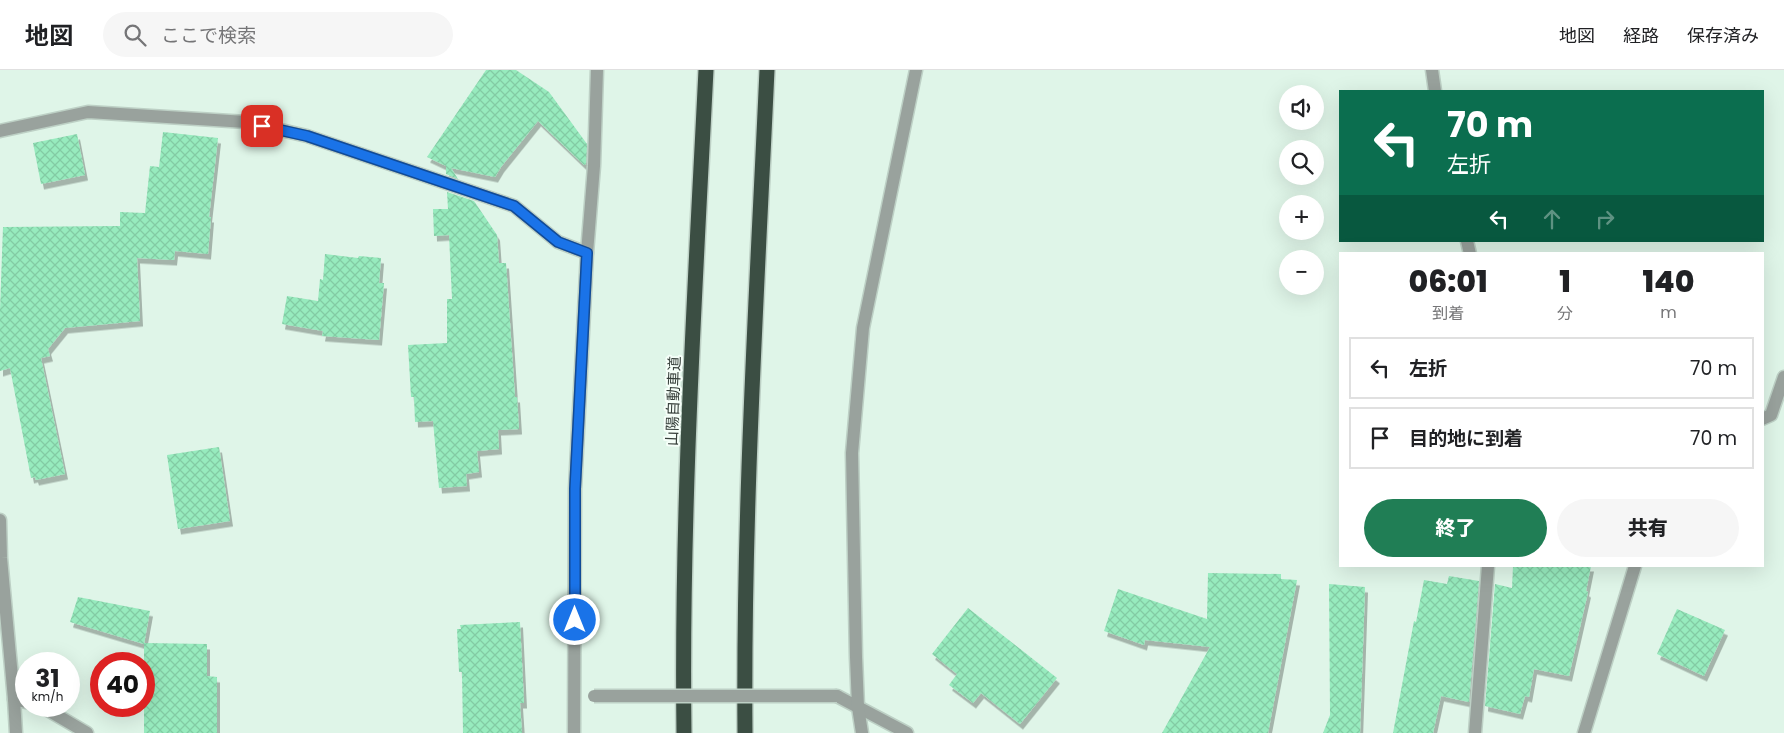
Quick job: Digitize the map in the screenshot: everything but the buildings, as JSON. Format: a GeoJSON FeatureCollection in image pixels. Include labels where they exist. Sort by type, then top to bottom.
{"type":"FeatureCollection","features":[{"type":"Feature","properties":{"kind":"highway","name":"山陽自動車道"},"geometry":{"type":"LineString","coordinates":[[684,733],[683,656],[690,380],[706,70]]}},
{"type":"Feature","properties":{"kind":"highway"},"geometry":{"type":"LineString","coordinates":[[745,733],[744,656],[752,390],[767,70]]}},
{"type":"Feature","properties":{"kind":"street"},"geometry":{"type":"LineString","coordinates":[[574,733],[575,489],[587,253],[594,166],[597,70]]}},
{"type":"Feature","properties":{"kind":"street"},"geometry":{"type":"LineString","coordinates":[[862,733],[858,707],[852,453],[863,328],[916,70]]}},
{"type":"Feature","properties":{"kind":"street"},"geometry":{"type":"LineString","coordinates":[[1432,70],[1435,90]]}},
{"type":"Feature","properties":{"kind":"street"},"geometry":{"type":"LineString","coordinates":[[0,131],[88,112],[246,122],[307,136],[514,206],[558,242],[587,253]]}},
{"type":"Feature","properties":{"kind":"street"},"geometry":{"type":"LineString","coordinates":[[1764,418],[1771,415],[1784,377]]}},
{"type":"Feature","properties":{"kind":"street"},"geometry":{"type":"LineString","coordinates":[[0,520],[1,558],[15,663]]}},
{"type":"Feature","properties":{"kind":"street"},"geometry":{"type":"LineString","coordinates":[[1475,733],[1488,567]]}},
{"type":"Feature","properties":{"kind":"street"},"geometry":{"type":"LineString","coordinates":[[1584,733],[1635,567]]}},
{"type":"Feature","properties":{"kind":"street"},"geometry":{"type":"LineString","coordinates":[[574,696],[837,696],[907,733]]}},
{"type":"Feature","properties":{"kind":"street"},"geometry":{"type":"LineString","coordinates":[[16,733],[18,717]]}},
{"type":"Feature","properties":{"kind":"street"},"geometry":{"type":"LineString","coordinates":[[60,717],[87,733]]}},
{"type":"Feature","properties":{"kind":"route"},"geometry":{"type":"LineString","coordinates":[[262,126],[307,136],[514,206],[558,242],[587,253],[575,489],[575,620]]}}]}
